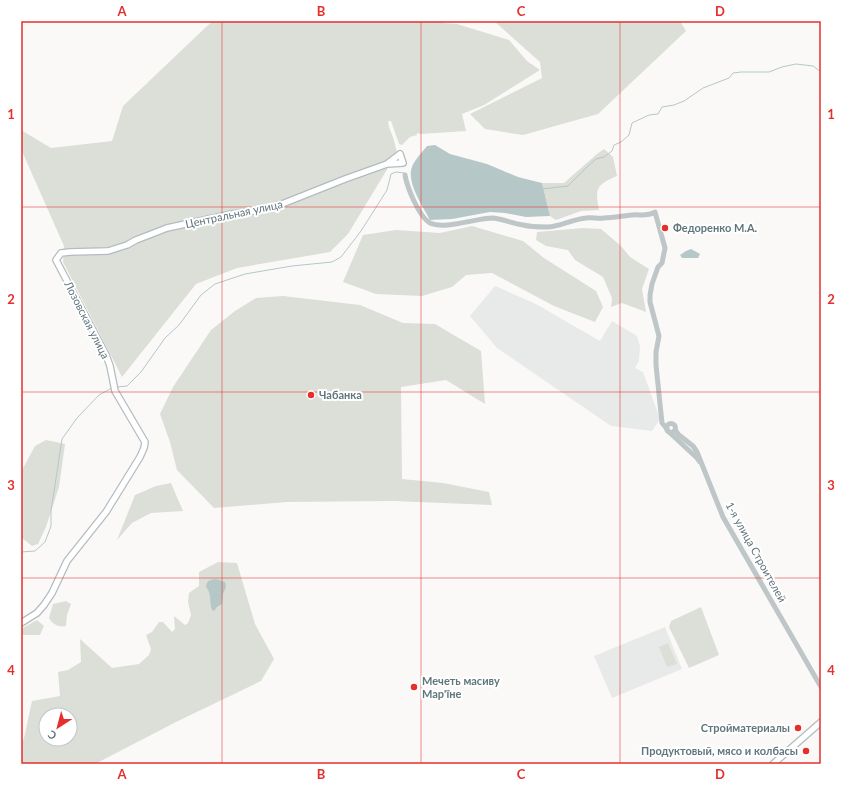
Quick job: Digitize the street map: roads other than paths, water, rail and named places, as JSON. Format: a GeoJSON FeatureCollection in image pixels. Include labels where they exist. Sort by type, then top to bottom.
{"type":"FeatureCollection","features":[{"type":"Feature","properties":{"kind":"main road","name":"Центральная улица"},"geometry":{"type":"LineString","coordinates":[[61,253],[108,251],[127,245],[167,228],[232,214],[255,211],[282,204],[344,179],[387,164],[403,163],[400,154],[387,164]]}},
{"type":"Feature","properties":{"kind":"main road","name":"Лозовская улица"},"geometry":{"type":"LineString","coordinates":[[21,623],[37,613],[52,594],[67,561],[106,512],[140,457],[145,442],[115,390],[106,355],[56,260],[61,253]]}},
{"type":"Feature","properties":{"kind":"main road"},"geometry":{"type":"LineString","coordinates":[[773,764],[821,722]]}},
{"type":"Feature","properties":{"kind":"street"},"geometry":{"type":"LineString","coordinates":[[405,175],[421,215],[425,220],[438,225],[494,218],[523,225],[549,227],[586,218],[656,214],[666,248],[662,263],[658,267],[652,284],[650,295],[650,302],[659,336],[656,352],[656,365],[662,423],[696,458],[706,473]]}},
{"type":"Feature","properties":{"kind":"street"},"geometry":{"type":"LineString","coordinates":[[662,423],[671,423]]}},
{"type":"Feature","properties":{"kind":"street"},"geometry":{"type":"LineString","coordinates":[[668,430],[671,432],[675,430],[674,425],[671,423]]}},
{"type":"Feature","properties":{"kind":"street"},"geometry":{"type":"LineString","coordinates":[[668,430],[667,425],[671,423]]}},
{"type":"Feature","properties":{"kind":"street","name":"1-я улица Строителей"},"geometry":{"type":"LineString","coordinates":[[675,430],[693,446],[697,452],[723,517],[821,687]]}},
{"type":"Feature","properties":{"kind":"waterway"},"geometry":{"type":"LineString","coordinates":[[542,189],[568,186],[596,159],[604,157],[612,151],[614,145],[621,142],[629,135],[632,123],[649,115],[658,114],[662,107],[674,105],[684,101],[703,88],[729,78],[733,73],[769,72],[796,64],[813,66],[821,72]]}},
{"type":"Feature","properties":{"kind":"waterway"},"geometry":{"type":"LineString","coordinates":[[117,387],[127,386],[141,372],[165,338],[179,325],[201,295],[215,284],[245,274],[292,266],[332,262],[341,257],[361,231],[387,190],[391,174],[396,172],[404,173]]}},
{"type":"Feature","properties":{"kind":"waterway"},"geometry":{"type":"LineString","coordinates":[[21,552],[35,551],[45,542],[51,526],[51,511],[62,439],[77,418],[99,395],[112,388]]}},
{"type":"Feature","properties":{"kind":"place","name":"Федоренко М.А."},"geometry":{"type":"Point","coordinates":[665,228]}},
{"type":"Feature","properties":{"kind":"place","name":"Чабанка"},"geometry":{"type":"Point","coordinates":[311,395]}},
{"type":"Feature","properties":{"kind":"place","name":"Мечеть масиву Мар'їне"},"geometry":{"type":"Point","coordinates":[414,687]}},
{"type":"Feature","properties":{"kind":"place","name":"Стройматериалы"},"geometry":{"type":"Point","coordinates":[798,728]}},
{"type":"Feature","properties":{"kind":"place","name":"Продуктовый, мясо и колбасы"},"geometry":{"type":"Point","coordinates":[806,751]}}]}
